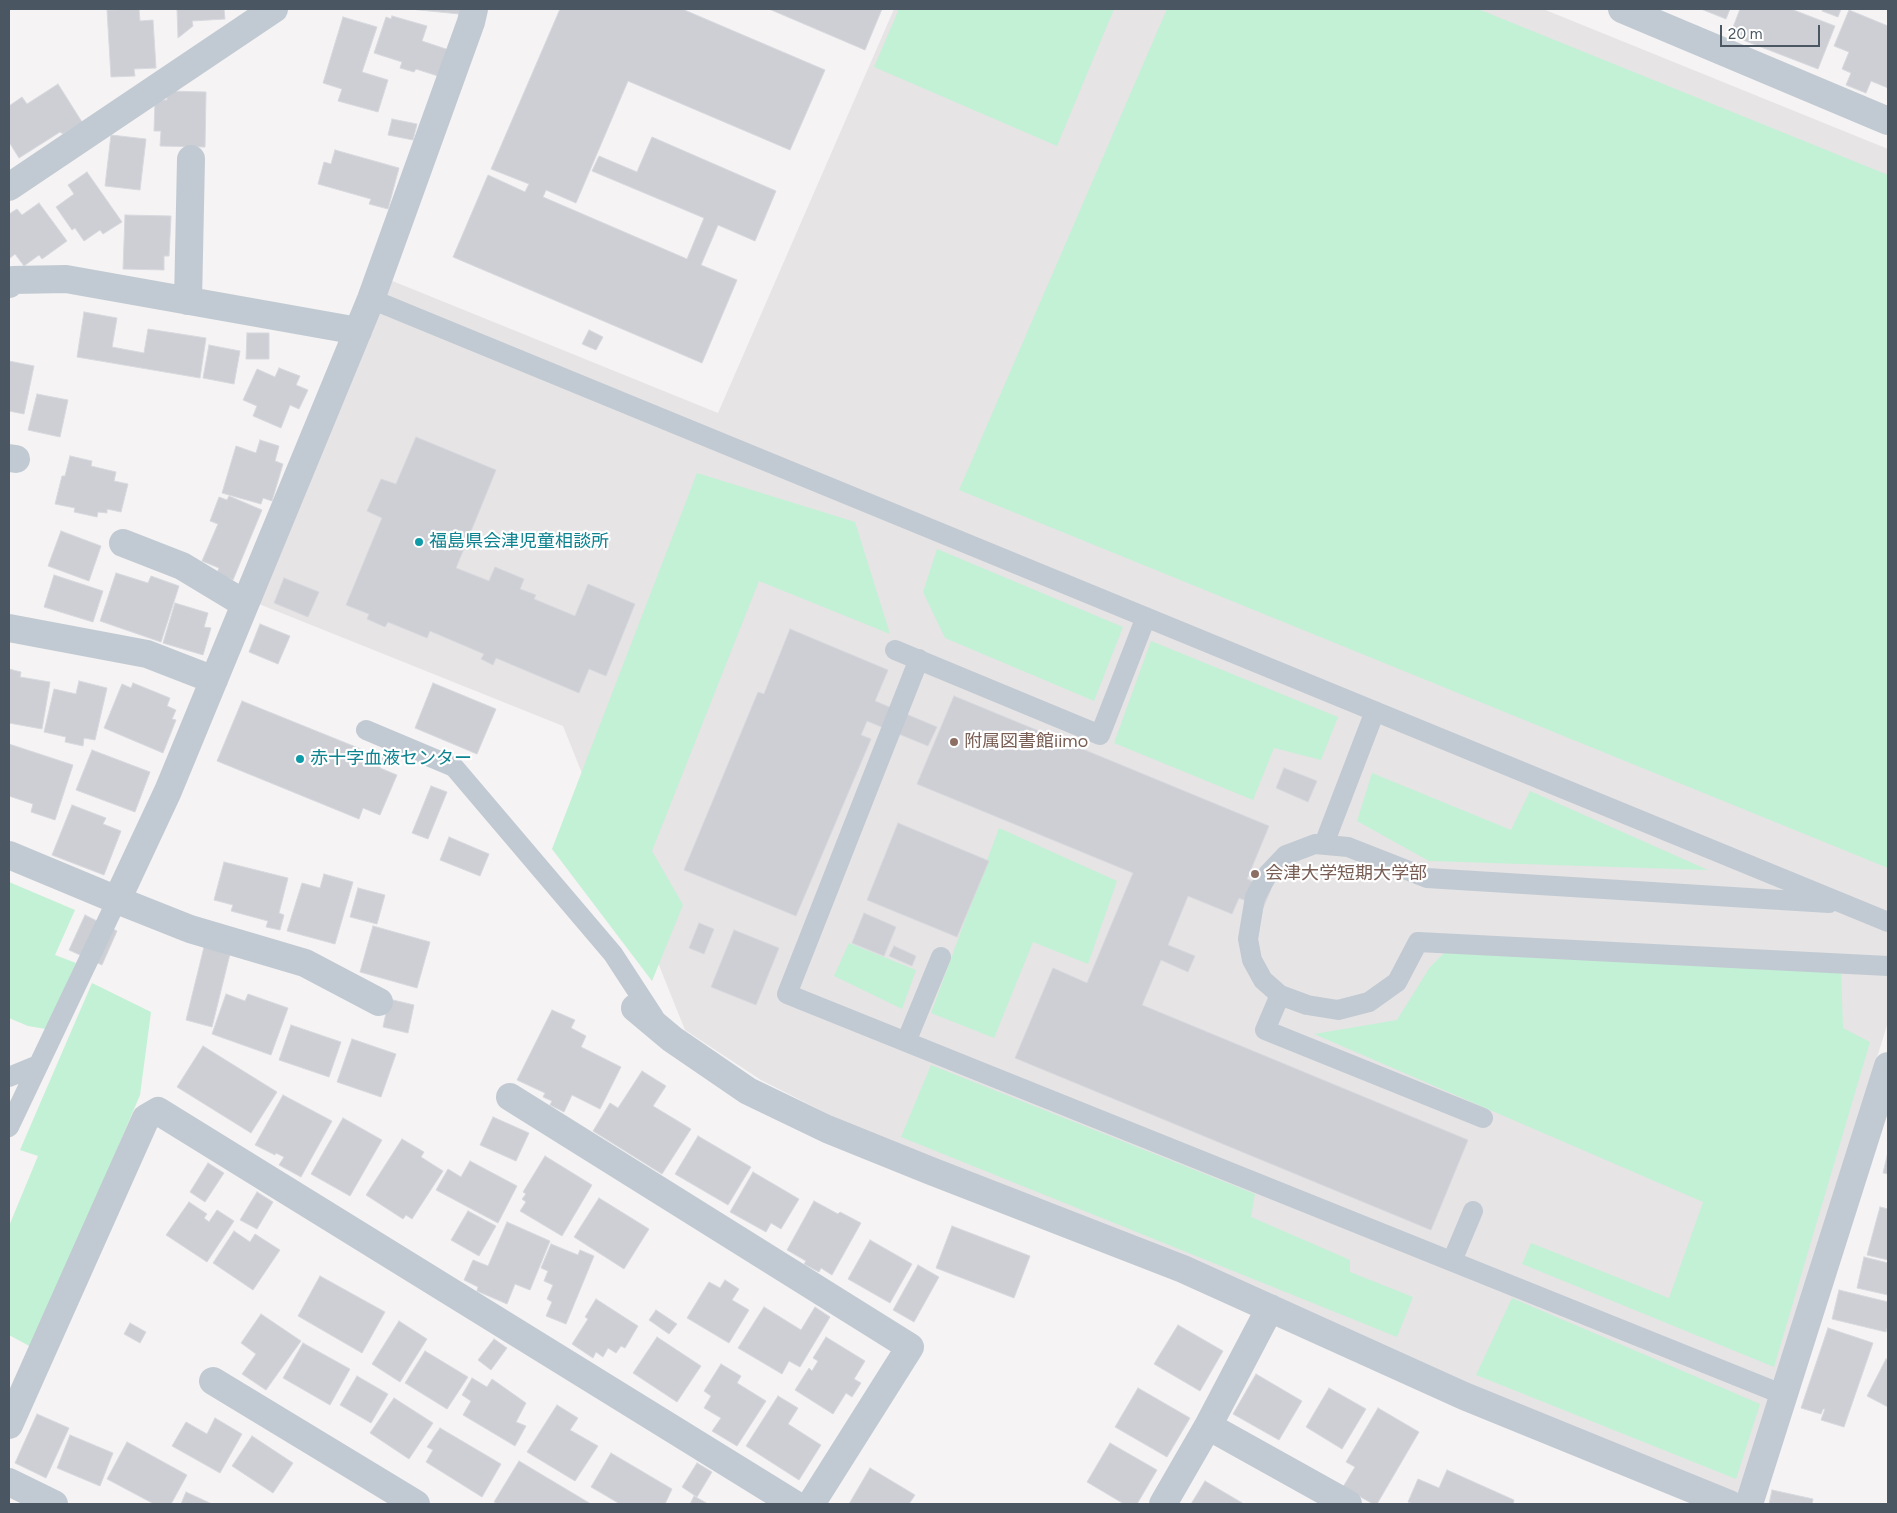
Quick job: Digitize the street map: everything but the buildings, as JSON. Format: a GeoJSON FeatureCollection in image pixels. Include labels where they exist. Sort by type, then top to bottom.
{"type":"FeatureCollection","features":[{"type":"Feature","properties":{"kind":"street"},"geometry":{"type":"LineString","coordinates":[[9,187],[274,9]]}},
{"type":"Feature","properties":{"kind":"street"},"geometry":{"type":"LineString","coordinates":[[116,900],[168,791],[371,299],[471,22],[474,9]]}},
{"type":"Feature","properties":{"kind":"street"},"geometry":{"type":"LineString","coordinates":[[1622,9],[1888,121]]}},
{"type":"Feature","properties":{"kind":"street"},"geometry":{"type":"LineString","coordinates":[[188,301],[191,159]]}},
{"type":"Feature","properties":{"kind":"street"},"geometry":{"type":"LineString","coordinates":[[9,284],[14,280],[66,279],[358,331]]}},
{"type":"Feature","properties":{"kind":"street"},"geometry":{"type":"LineString","coordinates":[[124,542],[182,566],[245,604]]}},
{"type":"Feature","properties":{"kind":"street"},"geometry":{"type":"LineString","coordinates":[[9,628],[147,654],[214,680]]}},
{"type":"Feature","properties":{"kind":"street"},"geometry":{"type":"LineString","coordinates":[[9,855],[190,929],[305,963],[379,1002]]}},
{"type":"Feature","properties":{"kind":"street"},"geometry":{"type":"LineString","coordinates":[[635,1008],[672,1039],[748,1091],[827,1129],[1183,1269],[1464,1396],[1729,1504]]}},
{"type":"Feature","properties":{"kind":"street"},"geometry":{"type":"LineString","coordinates":[[1749,1504],[1888,1066]]}},
{"type":"Feature","properties":{"kind":"street"},"geometry":{"type":"LineString","coordinates":[[510,1097],[910,1347],[811,1504]]}},
{"type":"Feature","properties":{"kind":"street"},"geometry":{"type":"LineString","coordinates":[[9,1425],[146,1118],[158,1111],[794,1504]]}},
{"type":"Feature","properties":{"kind":"street"},"geometry":{"type":"LineString","coordinates":[[1163,1504],[1208,1426],[1270,1308]]}},
{"type":"Feature","properties":{"kind":"street"},"geometry":{"type":"LineString","coordinates":[[213,1381],[416,1504]]}},
{"type":"Feature","properties":{"kind":"street"},"geometry":{"type":"LineString","coordinates":[[1208,1426],[1348,1504]]}},
{"type":"Feature","properties":{"kind":"street"},"geometry":{"type":"LineString","coordinates":[[9,1482],[54,1504]]}},
{"type":"Feature","properties":{"kind":"lane"},"geometry":{"type":"LineString","coordinates":[[371,299],[1888,922]]}},
{"type":"Feature","properties":{"kind":"lane"},"geometry":{"type":"LineString","coordinates":[[895,650],[1100,734],[1146,617]]}},
{"type":"Feature","properties":{"kind":"lane"},"geometry":{"type":"LineString","coordinates":[[919,659],[787,994],[1784,1395]]}},
{"type":"Feature","properties":{"kind":"lane"},"geometry":{"type":"LineString","coordinates":[[1324,844],[1375,711]]}},
{"type":"Feature","properties":{"kind":"lane"},"geometry":{"type":"LineString","coordinates":[[366,730],[454,767],[613,954],[662,1029]]}},
{"type":"Feature","properties":{"kind":"lane"},"geometry":{"type":"LineString","coordinates":[[1847,904],[1427,878],[1348,847],[1315,844],[1286,856],[1268,874],[1255,897],[1248,939],[1252,960],[1263,980],[1280,995],[1307,1005],[1338,1010],[1369,1002],[1397,982],[1418,942],[1888,966]]}},
{"type":"Feature","properties":{"kind":"lane"},"geometry":{"type":"LineString","coordinates":[[9,1127],[116,900]]}},
{"type":"Feature","properties":{"kind":"lane"},"geometry":{"type":"LineString","coordinates":[[906,1042],[941,957]]}},
{"type":"Feature","properties":{"kind":"lane"},"geometry":{"type":"LineString","coordinates":[[1280,995],[1265,1030],[1483,1118]]}},
{"type":"Feature","properties":{"kind":"lane"},"geometry":{"type":"LineString","coordinates":[[9,1077],[38,1065]]}},
{"type":"Feature","properties":{"kind":"lane"},"geometry":{"type":"LineString","coordinates":[[1452,1261],[1473,1211]]}},
{"type":"Feature","properties":{"kind":"shaded area","name":"会津大学短期大学部"},"geometry":{"type":"Polygon","coordinates":[[[894,9],[1543,9],[1888,149],[1888,1022],[1741,1497],[863,1132],[761,1080],[685,1030],[563,726],[254,602],[390,280],[718,413],[894,9]]]}},
{"type":"Feature","properties":{"kind":"green space"},"geometry":{"type":"Polygon","coordinates":[[[899,9],[1114,9],[1057,146],[874,67],[899,9]]]}},
{"type":"Feature","properties":{"kind":"green space"},"geometry":{"type":"Polygon","coordinates":[[[1167,9],[1478,9],[1888,175],[1888,868],[959,490],[1167,9]]]}},
{"type":"Feature","properties":{"kind":"green space"},"geometry":{"type":"Polygon","coordinates":[[[697,473],[855,522],[890,634],[759,581],[652,851],[683,905],[652,981],[552,849],[697,473]]]}},
{"type":"Feature","properties":{"kind":"green space"},"geometry":{"type":"Polygon","coordinates":[[[937,549],[1123,627],[1094,701],[945,638],[923,592],[937,549]]]}},
{"type":"Feature","properties":{"kind":"green space"},"geometry":{"type":"Polygon","coordinates":[[[1151,641],[1338,717],[1321,760],[1274,748],[1253,800],[1114,743],[1151,641]]]}},
{"type":"Feature","properties":{"kind":"green space"},"geometry":{"type":"Polygon","coordinates":[[[1372,773],[1511,830],[1530,791],[1708,870],[1429,861],[1357,821],[1372,773]]]}},
{"type":"Feature","properties":{"kind":"green space"},"geometry":{"type":"Polygon","coordinates":[[[999,828],[1117,881],[1088,964],[1033,942],[994,1038],[931,1013],[999,828]]]}},
{"type":"Feature","properties":{"kind":"green space"},"geometry":{"type":"Polygon","coordinates":[[[9,882],[75,910],[55,955],[76,963],[46,1029],[28,1026],[9,1018],[9,882]]]}},
{"type":"Feature","properties":{"kind":"green space"},"geometry":{"type":"Polygon","coordinates":[[[849,943],[916,970],[902,1009],[834,976],[849,943]]]}},
{"type":"Feature","properties":{"kind":"green space"},"geometry":{"type":"Polygon","coordinates":[[[1448,949],[1841,972],[1843,1028],[1870,1042],[1774,1367],[1522,1264],[1531,1243],[1669,1298],[1703,1202],[1314,1034],[1397,1020],[1430,967],[1448,949]]]}},
{"type":"Feature","properties":{"kind":"green space"},"geometry":{"type":"Polygon","coordinates":[[[92,983],[151,1012],[140,1095],[33,1348],[9,1335],[9,1226],[38,1156],[20,1150],[92,983]]]}},
{"type":"Feature","properties":{"kind":"green space"},"geometry":{"type":"Polygon","coordinates":[[[931,1065],[1255,1194],[1251,1217],[1350,1260],[1350,1272],[1413,1297],[1397,1337],[901,1137],[931,1065]]]}},
{"type":"Feature","properties":{"kind":"green space"},"geometry":{"type":"Polygon","coordinates":[[[1512,1298],[1760,1404],[1736,1479],[1476,1375],[1512,1298]]]}},
{"type":"Feature","properties":{"kind":"place","name":"福島県会津児童相談所"},"geometry":{"type":"Point","coordinates":[419,542]}},
{"type":"Feature","properties":{"kind":"place","name":"附属図書館iimo"},"geometry":{"type":"Point","coordinates":[954,742]}},
{"type":"Feature","properties":{"kind":"place","name":"赤十字血液センター"},"geometry":{"type":"Point","coordinates":[300,759]}},
{"type":"Feature","properties":{"kind":"place","name":"会津大学短期大学部"},"geometry":{"type":"Point","coordinates":[1255,874]}}]}
